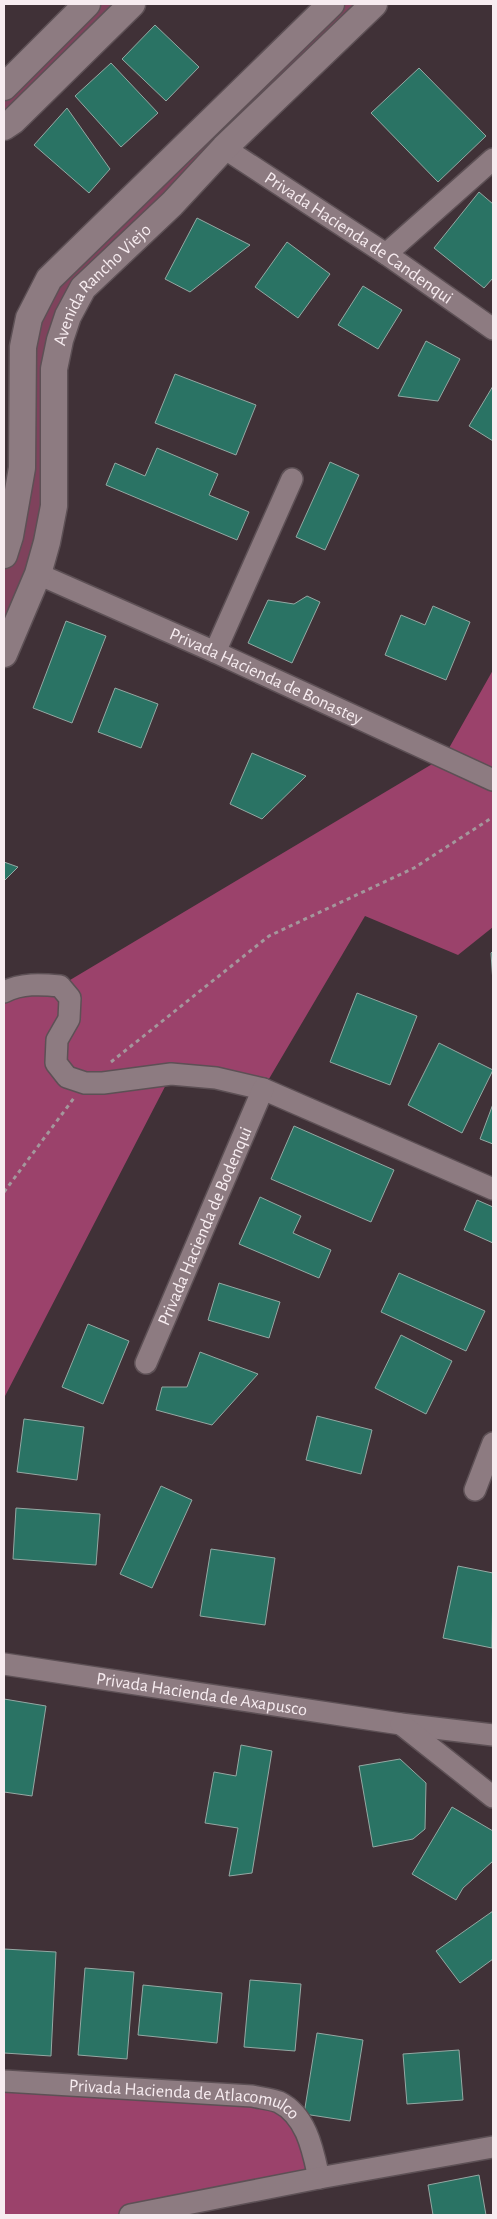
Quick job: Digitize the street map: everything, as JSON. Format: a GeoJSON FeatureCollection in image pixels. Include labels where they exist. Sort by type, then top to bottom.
{"type":"FeatureCollection","features":[{"type":"Feature","properties":{"kind":"street"},"geometry":{"type":"LineString","coordinates":[[4,87],[87,4]]}},
{"type":"Feature","properties":{"kind":"street"},"geometry":{"type":"LineString","coordinates":[[4,127],[13,121],[132,4]]}},
{"type":"Feature","properties":{"kind":"street","name":"Avenida Rancho Viejo"},"geometry":{"type":"LineString","coordinates":[[7,545],[22,468],[23,347],[30,318],[49,279],[331,4]]}},
{"type":"Feature","properties":{"kind":"street","name":"Avenida Rancho Viejo"},"geometry":{"type":"LineString","coordinates":[[4,654],[38,574],[47,542],[54,506],[54,368],[68,316],[83,288],[172,204],[224,148],[374,4]]}},
{"type":"Feature","properties":{"kind":"street"},"geometry":{"type":"LineString","coordinates":[[239,94],[261,112]]}},
{"type":"Feature","properties":{"kind":"street","name":"Privada Hacienda de Candenqui"},"geometry":{"type":"LineString","coordinates":[[224,148],[386,254],[493,329]]}},
{"type":"Feature","properties":{"kind":"street","name":"Privada Hacienda de Candenqui"},"geometry":{"type":"LineString","coordinates":[[386,254],[493,159]]}},
{"type":"Feature","properties":{"kind":"street"},"geometry":{"type":"LineString","coordinates":[[150,179],[172,204]]}},
{"type":"Feature","properties":{"kind":"street"},"geometry":{"type":"LineString","coordinates":[[215,652],[292,479]]}},
{"type":"Feature","properties":{"kind":"street"},"geometry":{"type":"LineString","coordinates":[[7,545],[26,526],[39,529],[47,542]]}},
{"type":"Feature","properties":{"kind":"street","name":"Privada Hacienda de Bonastey"},"geometry":{"type":"LineString","coordinates":[[38,574],[215,652],[493,780]]}},
{"type":"Feature","properties":{"kind":"street"},"geometry":{"type":"LineString","coordinates":[[4,992],[11,988],[37,984],[60,986],[70,998],[69,1020],[58,1040],[56,1063],[67,1078],[85,1083],[171,1074],[216,1078],[263,1089],[493,1189]]}},
{"type":"Feature","properties":{"kind":"street","name":"Privada Hacienda de Bodenqui"},"geometry":{"type":"LineString","coordinates":[[146,1363],[263,1089]]}},
{"type":"Feature","properties":{"kind":"street"},"geometry":{"type":"LineString","coordinates":[[475,1490],[493,1443]]}},
{"type":"Feature","properties":{"kind":"street","name":"Privada Hacienda de Axapusco"},"geometry":{"type":"LineString","coordinates":[[4,1664],[401,1724],[493,1735]]}},
{"type":"Feature","properties":{"kind":"street","name":"Privada Hacienda de Axapusco"},"geometry":{"type":"LineString","coordinates":[[401,1724],[493,1797]]}},
{"type":"Feature","properties":{"kind":"street","name":"Privada Hacienda de Atlacomulco"},"geometry":{"type":"LineString","coordinates":[[4,2081],[252,2096],[280,2102],[294,2114],[310,2138],[319,2178]]}},
{"type":"Feature","properties":{"kind":"street"},"geometry":{"type":"LineString","coordinates":[[130,2215],[319,2178],[493,2147]]}},
{"type":"Feature","properties":{"kind":"path"},"geometry":{"type":"LineString","coordinates":[[4,1192],[85,1083],[269,936],[414,868],[493,817]]}},
{"type":"Feature","properties":{"kind":"shaded area"},"geometry":{"type":"Polygon","coordinates":[[[87,4],[132,4],[4,127],[4,87],[87,4]]]}},
{"type":"Feature","properties":{"kind":"shaded area"},"geometry":{"type":"Polygon","coordinates":[[[328,4],[374,4],[68,316],[54,506],[4,650],[4,555],[29,318],[328,4]]]}},
{"type":"Feature","properties":{"kind":"shaded area"},"geometry":{"type":"Polygon","coordinates":[[[493,670],[493,927],[458,955],[365,916],[263,1089],[171,1075],[4,1398],[4,992],[60,986],[444,757],[493,670]]]}},
{"type":"Feature","properties":{"kind":"shaded area"},"geometry":{"type":"Polygon","coordinates":[[[4,2081],[280,2103],[319,2178],[130,2215],[4,2215],[4,2081]]]}},
{"type":"Feature","properties":{"kind":"building"},"geometry":{"type":"Polygon","coordinates":[[[155,25],[199,67],[166,101],[122,59],[155,25]]]}},
{"type":"Feature","properties":{"kind":"building"},"geometry":{"type":"Polygon","coordinates":[[[111,63],[158,113],[121,147],[75,96],[111,63]]]}},
{"type":"Feature","properties":{"kind":"building"},"geometry":{"type":"Polygon","coordinates":[[[419,68],[486,136],[438,182],[371,113],[419,68]]]}},
{"type":"Feature","properties":{"kind":"building"},"geometry":{"type":"Polygon","coordinates":[[[67,108],[110,169],[89,193],[34,145],[67,108]]]}},
{"type":"Feature","properties":{"kind":"building"},"geometry":{"type":"Polygon","coordinates":[[[479,192],[493,204],[493,278],[484,288],[434,248],[479,192]]]}},
{"type":"Feature","properties":{"kind":"building"},"geometry":{"type":"Polygon","coordinates":[[[197,218],[250,245],[190,292],[165,279],[197,218]]]}},
{"type":"Feature","properties":{"kind":"building"},"geometry":{"type":"Polygon","coordinates":[[[287,242],[330,274],[298,318],[255,287],[287,242]]]}},
{"type":"Feature","properties":{"kind":"building"},"geometry":{"type":"Polygon","coordinates":[[[363,286],[402,310],[378,349],[338,325],[363,286]]]}},
{"type":"Feature","properties":{"kind":"building"},"geometry":{"type":"Polygon","coordinates":[[[426,341],[460,359],[438,401],[398,396],[426,341]]]}},
{"type":"Feature","properties":{"kind":"building"},"geometry":{"type":"Polygon","coordinates":[[[175,374],[256,405],[236,455],[155,423],[175,374]]]}},
{"type":"Feature","properties":{"kind":"building"},"geometry":{"type":"Polygon","coordinates":[[[493,386],[493,441],[469,426],[493,386]]]}},
{"type":"Feature","properties":{"kind":"building"},"geometry":{"type":"Polygon","coordinates":[[[157,448],[218,474],[209,495],[249,512],[237,540],[106,485],[115,463],[145,476],[157,448]]]}},
{"type":"Feature","properties":{"kind":"building"},"geometry":{"type":"Polygon","coordinates":[[[330,462],[359,475],[325,550],[296,537],[330,462]]]}},
{"type":"Feature","properties":{"kind":"building"},"geometry":{"type":"Polygon","coordinates":[[[307,596],[320,602],[292,663],[248,643],[268,600],[294,604],[307,596]]]}},
{"type":"Feature","properties":{"kind":"building"},"geometry":{"type":"Polygon","coordinates":[[[433,606],[470,622],[446,680],[385,655],[401,615],[425,625],[433,606]]]}},
{"type":"Feature","properties":{"kind":"building"},"geometry":{"type":"Polygon","coordinates":[[[66,621],[106,636],[72,723],[33,708],[66,621]]]}},
{"type":"Feature","properties":{"kind":"building"},"geometry":{"type":"Polygon","coordinates":[[[115,688],[158,704],[141,748],[98,732],[115,688]]]}},
{"type":"Feature","properties":{"kind":"building"},"geometry":{"type":"Polygon","coordinates":[[[252,753],[306,776],[262,819],[230,804],[252,753]]]}},
{"type":"Feature","properties":{"kind":"building"},"geometry":{"type":"Polygon","coordinates":[[[4,862],[18,867],[4,881],[4,862]]]}},
{"type":"Feature","properties":{"kind":"building"},"geometry":{"type":"Polygon","coordinates":[[[493,951],[493,983],[491,953],[493,951]]]}},
{"type":"Feature","properties":{"kind":"building"},"geometry":{"type":"Polygon","coordinates":[[[357,993],[417,1016],[390,1085],[330,1062],[357,993]]]}},
{"type":"Feature","properties":{"kind":"building"},"geometry":{"type":"Polygon","coordinates":[[[439,1043],[493,1070],[462,1133],[408,1105],[439,1043]]]}},
{"type":"Feature","properties":{"kind":"building"},"geometry":{"type":"Polygon","coordinates":[[[493,1104],[493,1144],[480,1139],[493,1104]]]}},
{"type":"Feature","properties":{"kind":"building"},"geometry":{"type":"Polygon","coordinates":[[[294,1126],[394,1170],[371,1222],[271,1179],[294,1126]]]}},
{"type":"Feature","properties":{"kind":"building"},"geometry":{"type":"Polygon","coordinates":[[[260,1197],[301,1216],[293,1233],[331,1250],[319,1278],[239,1244],[260,1197]]]}},
{"type":"Feature","properties":{"kind":"building"},"geometry":{"type":"Polygon","coordinates":[[[477,1200],[493,1207],[493,1243],[464,1230],[477,1200]]]}},
{"type":"Feature","properties":{"kind":"building"},"geometry":{"type":"Polygon","coordinates":[[[399,1273],[485,1311],[466,1351],[381,1312],[399,1273]]]}},
{"type":"Feature","properties":{"kind":"building"},"geometry":{"type":"Polygon","coordinates":[[[219,1283],[280,1302],[269,1338],[208,1320],[219,1283]]]}},
{"type":"Feature","properties":{"kind":"building"},"geometry":{"type":"Polygon","coordinates":[[[88,1324],[129,1341],[103,1404],[62,1387],[88,1324]]]}},
{"type":"Feature","properties":{"kind":"building"},"geometry":{"type":"Polygon","coordinates":[[[401,1335],[452,1361],[426,1414],[375,1388],[401,1335]]]}},
{"type":"Feature","properties":{"kind":"building"},"geometry":{"type":"Polygon","coordinates":[[[200,1352],[258,1374],[212,1425],[156,1410],[162,1387],[187,1387],[200,1352]]]}},
{"type":"Feature","properties":{"kind":"building"},"geometry":{"type":"Polygon","coordinates":[[[317,1416],[372,1430],[361,1474],[306,1460],[317,1416]]]}},
{"type":"Feature","properties":{"kind":"building"},"geometry":{"type":"Polygon","coordinates":[[[24,1419],[84,1427],[77,1480],[17,1472],[24,1419]]]}},
{"type":"Feature","properties":{"kind":"building"},"geometry":{"type":"Polygon","coordinates":[[[161,1486],[192,1500],[152,1588],[120,1574],[161,1486]]]}},
{"type":"Feature","properties":{"kind":"building"},"geometry":{"type":"Polygon","coordinates":[[[16,1508],[100,1514],[96,1565],[13,1559],[16,1508]]]}},
{"type":"Feature","properties":{"kind":"building"},"geometry":{"type":"Polygon","coordinates":[[[211,1549],[275,1558],[265,1625],[200,1616],[211,1549]]]}},
{"type":"Feature","properties":{"kind":"building"},"geometry":{"type":"Polygon","coordinates":[[[458,1566],[493,1573],[492,1648],[443,1638],[458,1566]]]}},
{"type":"Feature","properties":{"kind":"building"},"geometry":{"type":"Polygon","coordinates":[[[4,1699],[46,1706],[32,1796],[4,1792],[4,1699]]]}},
{"type":"Feature","properties":{"kind":"building"},"geometry":{"type":"Polygon","coordinates":[[[241,1745],[272,1751],[252,1873],[229,1876],[238,1828],[205,1823],[214,1772],[236,1776],[241,1745]]]}},
{"type":"Feature","properties":{"kind":"building"},"geometry":{"type":"Polygon","coordinates":[[[400,1759],[426,1783],[425,1829],[413,1839],[373,1847],[359,1766],[400,1759]]]}},
{"type":"Feature","properties":{"kind":"building"},"geometry":{"type":"Polygon","coordinates":[[[452,1807],[493,1831],[493,1861],[463,1888],[456,1900],[412,1874],[452,1807]]]}},
{"type":"Feature","properties":{"kind":"building"},"geometry":{"type":"Polygon","coordinates":[[[493,1911],[493,1959],[460,1983],[436,1951],[493,1911]]]}},
{"type":"Feature","properties":{"kind":"building"},"geometry":{"type":"Polygon","coordinates":[[[4,1949],[56,1952],[51,2056],[4,2053],[4,1949]]]}},
{"type":"Feature","properties":{"kind":"building"},"geometry":{"type":"Polygon","coordinates":[[[85,1968],[134,1972],[127,2059],[78,2055],[85,1968]]]}},
{"type":"Feature","properties":{"kind":"building"},"geometry":{"type":"Polygon","coordinates":[[[250,1980],[301,1984],[295,2051],[244,2047],[250,1980]]]}},
{"type":"Feature","properties":{"kind":"building"},"geometry":{"type":"Polygon","coordinates":[[[143,1985],[222,1993],[217,2043],[138,2035],[143,1985]]]}},
{"type":"Feature","properties":{"kind":"building"},"geometry":{"type":"Polygon","coordinates":[[[317,2033],[363,2040],[350,2121],[304,2114],[317,2033]]]}},
{"type":"Feature","properties":{"kind":"building"},"geometry":{"type":"Polygon","coordinates":[[[459,2050],[463,2100],[407,2104],[403,2054],[459,2050]]]}},
{"type":"Feature","properties":{"kind":"building"},"geometry":{"type":"Polygon","coordinates":[[[479,2175],[486,2215],[433,2215],[428,2185],[479,2175]]]}}]}
